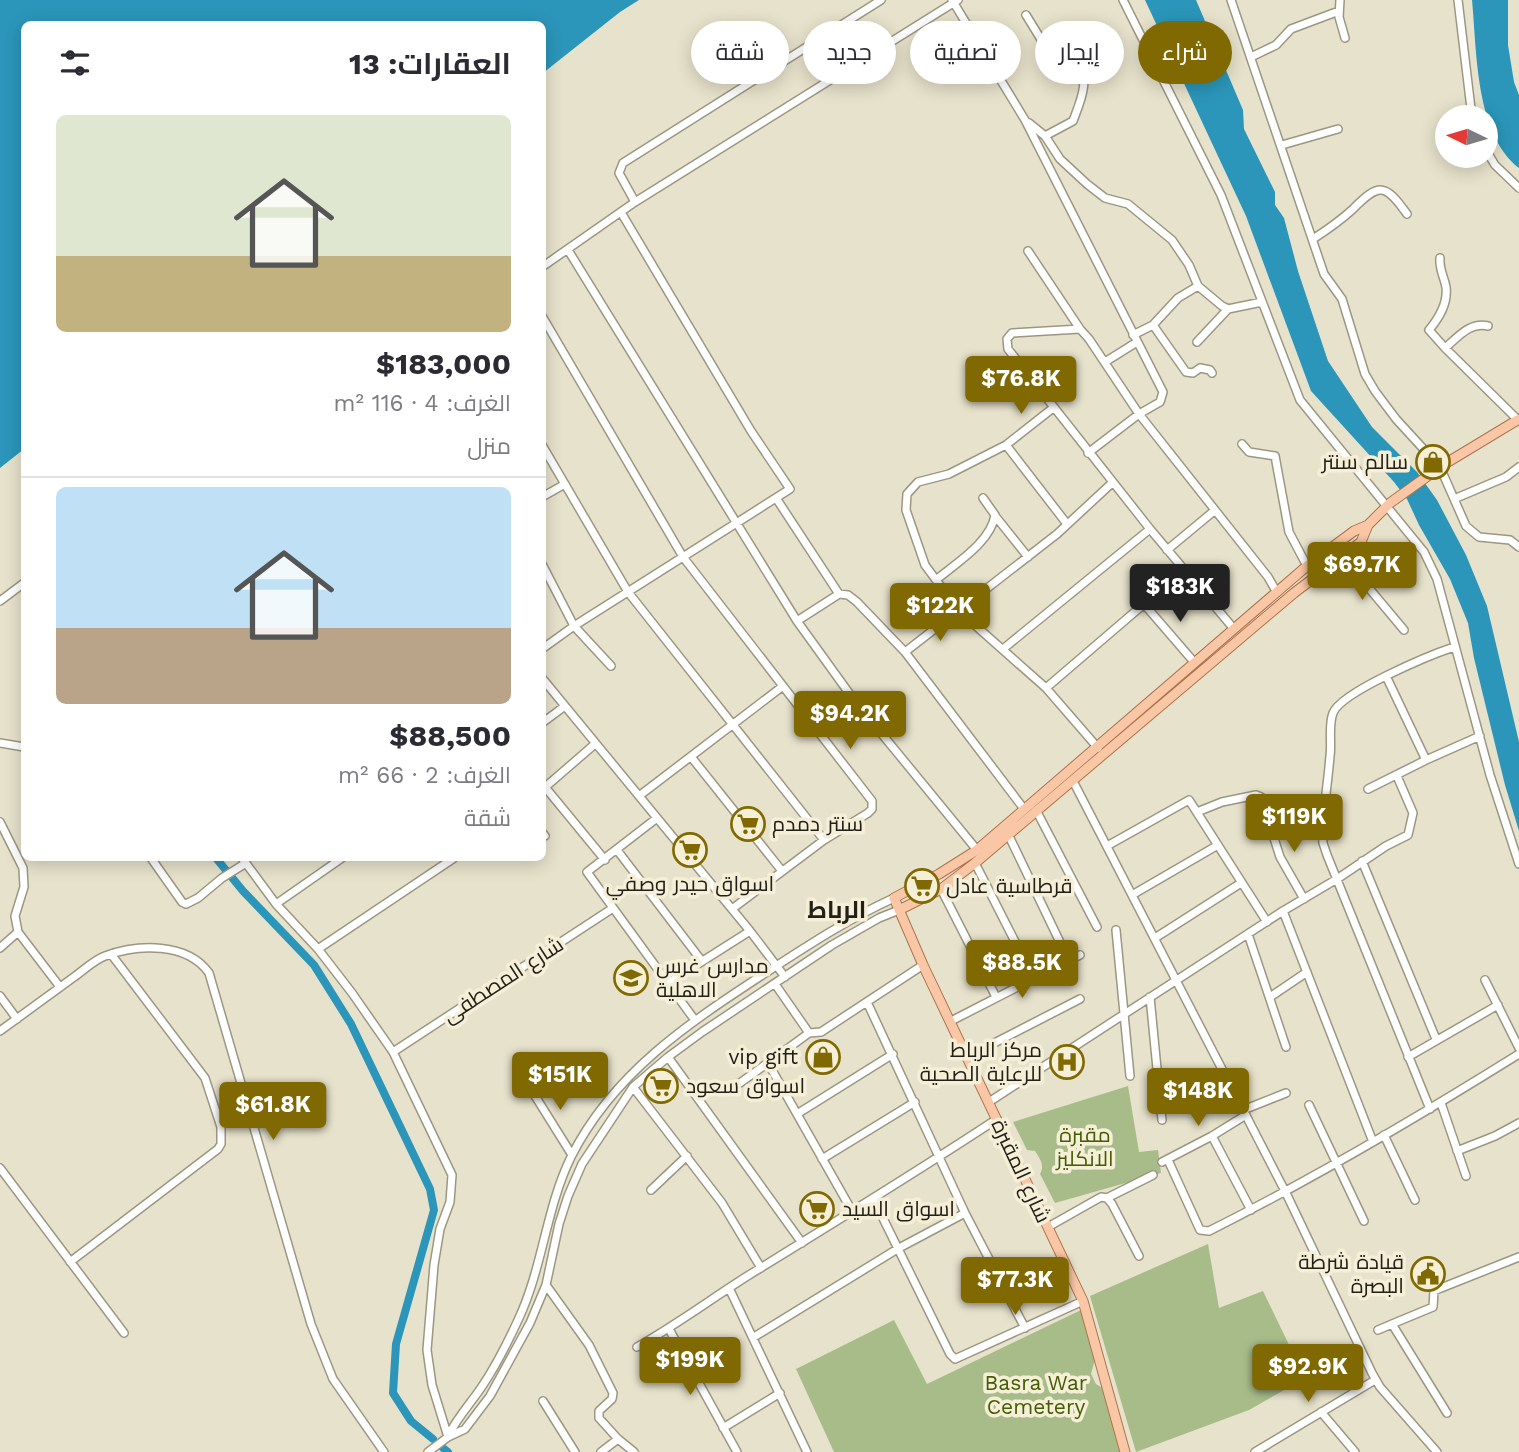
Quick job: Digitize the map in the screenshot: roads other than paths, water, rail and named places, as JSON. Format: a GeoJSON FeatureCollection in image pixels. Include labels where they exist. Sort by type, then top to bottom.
{"type":"FeatureCollection","features":[{"type":"Feature","properties":{"kind":"main road"},"geometry":{"type":"LineString","coordinates":[[894,898],[939,874],[977,849],[1098,748],[1307,566],[1354,531],[1368,525],[1388,505],[1438,469],[1518,419]]}},
{"type":"Feature","properties":{"kind":"main road"},"geometry":{"type":"LineString","coordinates":[[899,910],[941,888],[975,863],[1283,601],[1361,542],[1368,525]]}},
{"type":"Feature","properties":{"kind":"main road"},"geometry":{"type":"LineString","coordinates":[[1148,703],[1155,711]]}},
{"type":"Feature","properties":{"kind":"main road","name":"شارع المقبرة"},"geometry":{"type":"LineString","coordinates":[[894,898],[923,965],[1083,1301],[1125,1452]]}},
{"type":"Feature","properties":{"kind":"street"},"geometry":{"type":"LineString","coordinates":[[635,202],[619,173],[623,163],[881,0]]}},
{"type":"Feature","properties":{"kind":"street"},"geometry":{"type":"LineString","coordinates":[[1123,0],[1222,195],[1300,400],[1388,505],[1423,552],[1437,579],[1490,775],[1519,863]]}},
{"type":"Feature","properties":{"kind":"street"},"geometry":{"type":"LineString","coordinates":[[1231,0],[1324,274],[1342,299],[1365,374],[1385,406],[1438,469],[1466,526],[1479,537],[1510,540],[1519,547]]}},
{"type":"Feature","properties":{"kind":"street"},"geometry":{"type":"LineString","coordinates":[[1340,0],[1339,11],[1345,38]]}},
{"type":"Feature","properties":{"kind":"street"},"geometry":{"type":"LineString","coordinates":[[1458,0],[1471,105]]}},
{"type":"Feature","properties":{"kind":"street"},"geometry":{"type":"LineString","coordinates":[[546,264],[622,214],[635,202],[955,1],[1026,120],[1163,392],[1160,402],[1139,414],[1088,453]]}},
{"type":"Feature","properties":{"kind":"street"},"geometry":{"type":"LineString","coordinates":[[1251,57],[1276,45],[1291,29],[1339,11]]}},
{"type":"Feature","properties":{"kind":"street"},"geometry":{"type":"LineString","coordinates":[[1026,15],[1055,62],[1074,65],[1082,75],[1084,89],[1073,121],[1045,136]]}},
{"type":"Feature","properties":{"kind":"street"},"geometry":{"type":"LineString","coordinates":[[1026,120],[1045,136],[1060,159],[1096,191],[1105,198],[1128,204],[1172,240],[1189,265],[1198,286],[1228,309]]}},
{"type":"Feature","properties":{"kind":"street"},"geometry":{"type":"LineString","coordinates":[[1282,145],[1338,129]]}},
{"type":"Feature","properties":{"kind":"street"},"geometry":{"type":"LineString","coordinates":[[1498,168],[1519,188]]}},
{"type":"Feature","properties":{"kind":"street"},"geometry":{"type":"LineString","coordinates":[[1313,239],[1371,192],[1382,190],[1393,195],[1407,214]]}},
{"type":"Feature","properties":{"kind":"street"},"geometry":{"type":"LineString","coordinates":[[546,646],[790,489],[751,431],[622,214]]}},
{"type":"Feature","properties":{"kind":"street"},"geometry":{"type":"LineString","coordinates":[[568,250],[797,621],[880,732],[977,849]]}},
{"type":"Feature","properties":{"kind":"street"},"geometry":{"type":"LineString","coordinates":[[1028,251],[1139,414],[1268,577],[1276,592]]}},
{"type":"Feature","properties":{"kind":"street"},"geometry":{"type":"LineString","coordinates":[[1440,258],[1440,271],[1446,287],[1445,299],[1439,317],[1429,330],[1518,419]]}},
{"type":"Feature","properties":{"kind":"street"},"geometry":{"type":"LineString","coordinates":[[1105,362],[1153,325],[1178,298],[1198,286]]}},
{"type":"Feature","properties":{"kind":"street"},"geometry":{"type":"LineString","coordinates":[[1197,342],[1228,309],[1262,302]]}},
{"type":"Feature","properties":{"kind":"street"},"geometry":{"type":"LineString","coordinates":[[546,323],[683,557],[872,804],[868,813],[824,840],[732,909]]}},
{"type":"Feature","properties":{"kind":"street"},"geometry":{"type":"LineString","coordinates":[[1445,348],[1471,327],[1479,324],[1488,326]]}},
{"type":"Feature","properties":{"kind":"street"},"geometry":{"type":"LineString","coordinates":[[1153,325],[1186,372],[1193,373],[1200,368],[1212,373]]}},
{"type":"Feature","properties":{"kind":"street"},"geometry":{"type":"LineString","coordinates":[[1080,329],[1012,333],[1007,339],[1008,349],[1112,483],[1234,629]]}},
{"type":"Feature","properties":{"kind":"street"},"geometry":{"type":"LineString","coordinates":[[1053,408],[1006,445],[949,474],[918,482],[907,494],[906,510],[925,565],[959,611],[1046,688],[1098,748]]}},
{"type":"Feature","properties":{"kind":"street"},"geometry":{"type":"LineString","coordinates":[[1242,444],[1249,452],[1275,456],[1290,532],[1307,566]]}},
{"type":"Feature","properties":{"kind":"street"},"geometry":{"type":"LineString","coordinates":[[1006,445],[1067,524]]}},
{"type":"Feature","properties":{"kind":"street"},"geometry":{"type":"LineString","coordinates":[[546,452],[628,592],[824,840]]}},
{"type":"Feature","properties":{"kind":"street"},"geometry":{"type":"LineString","coordinates":[[1454,499],[1506,477],[1519,467]]}},
{"type":"Feature","properties":{"kind":"street"},"geometry":{"type":"LineString","coordinates":[[905,652],[1028,557],[1112,483]]}},
{"type":"Feature","properties":{"kind":"street"},"geometry":{"type":"LineString","coordinates":[[546,496],[565,484]]}},
{"type":"Feature","properties":{"kind":"street"},"geometry":{"type":"LineString","coordinates":[[776,498],[839,594]]}},
{"type":"Feature","properties":{"kind":"street"},"geometry":{"type":"LineString","coordinates":[[983,498],[1028,557]]}},
{"type":"Feature","properties":{"kind":"street"},"geometry":{"type":"LineString","coordinates":[[1167,550],[1214,511]]}},
{"type":"Feature","properties":{"kind":"street"},"geometry":{"type":"LineString","coordinates":[[936,580],[981,541],[996,517]]}},
{"type":"Feature","properties":{"kind":"street"},"geometry":{"type":"LineString","coordinates":[[1003,649],[1150,529]]}},
{"type":"Feature","properties":{"kind":"street"},"geometry":{"type":"LineString","coordinates":[[1342,555],[1405,630]]}},
{"type":"Feature","properties":{"kind":"street"},"geometry":{"type":"LineString","coordinates":[[1046,688],[1186,571]]}},
{"type":"Feature","properties":{"kind":"street"},"geometry":{"type":"LineString","coordinates":[[546,572],[574,626],[611,666]]}},
{"type":"Feature","properties":{"kind":"street"},"geometry":{"type":"LineString","coordinates":[[0,601],[21,585]]}},
{"type":"Feature","properties":{"kind":"street"},"geometry":{"type":"LineString","coordinates":[[797,621],[839,594],[848,595],[857,602],[905,652],[1024,809]]}},
{"type":"Feature","properties":{"kind":"street"},"geometry":{"type":"LineString","coordinates":[[1144,604],[1194,662]]}},
{"type":"Feature","properties":{"kind":"street"},"geometry":{"type":"LineString","coordinates":[[1430,1109],[1322,843],[1333,714],[1340,704],[1386,676],[1454,647]]}},
{"type":"Feature","properties":{"kind":"street"},"geometry":{"type":"LineString","coordinates":[[1386,676],[1426,760]]}},
{"type":"Feature","properties":{"kind":"street"},"geometry":{"type":"LineString","coordinates":[[546,684],[785,977]]}},
{"type":"Feature","properties":{"kind":"street"},"geometry":{"type":"LineString","coordinates":[[639,796],[783,687]]}},
{"type":"Feature","properties":{"kind":"street"},"geometry":{"type":"LineString","coordinates":[[546,720],[565,706]]}},
{"type":"Feature","properties":{"kind":"street"},"geometry":{"type":"LineString","coordinates":[[1368,789],[1480,736]]}},
{"type":"Feature","properties":{"kind":"street"},"geometry":{"type":"LineString","coordinates":[[0,743],[21,747]]}},
{"type":"Feature","properties":{"kind":"street"},"geometry":{"type":"LineString","coordinates":[[546,786],[596,744]]}},
{"type":"Feature","properties":{"kind":"street"},"geometry":{"type":"LineString","coordinates":[[692,758],[782,870]]}},
{"type":"Feature","properties":{"kind":"street"},"geometry":{"type":"LineString","coordinates":[[989,1102],[1410,832],[1413,814],[1411,806],[1396,776]]}},
{"type":"Feature","properties":{"kind":"street"},"geometry":{"type":"LineString","coordinates":[[1073,781],[1286,1193],[1376,1380],[1437,1452]]}},
{"type":"Feature","properties":{"kind":"street"},"geometry":{"type":"LineString","coordinates":[[546,790],[605,860]]}},
{"type":"Feature","properties":{"kind":"street"},"geometry":{"type":"LineString","coordinates":[[1197,811],[1222,802],[1256,795],[1261,797],[1279,857],[1304,899]]}},
{"type":"Feature","properties":{"kind":"street"},"geometry":{"type":"LineString","coordinates":[[1107,846],[1189,800],[1267,922]]}},
{"type":"Feature","properties":{"kind":"street"},"geometry":{"type":"LineString","coordinates":[[1036,810],[1097,927]]}},
{"type":"Feature","properties":{"kind":"street"},"geometry":{"type":"LineString","coordinates":[[657,818],[587,872],[694,1019]]}},
{"type":"Feature","properties":{"kind":"street"},"geometry":{"type":"LineString","coordinates":[[0,822],[23,868],[24,887],[15,916],[18,932],[60,987]]}},
{"type":"Feature","properties":{"kind":"street"},"geometry":{"type":"LineString","coordinates":[[1008,834],[1069,961]]}},
{"type":"Feature","properties":{"kind":"street"},"geometry":{"type":"LineString","coordinates":[[1132,895],[1218,845]]}},
{"type":"Feature","properties":{"kind":"street"},"geometry":{"type":"LineString","coordinates":[[617,850],[701,960]]}},
{"type":"Feature","properties":{"kind":"street"},"geometry":{"type":"LineString","coordinates":[[153,861],[186,904],[198,898],[243,862],[276,904],[318,949],[393,1052],[452,1175],[450,1202],[440,1229],[434,1265],[427,1350],[432,1385],[448,1437]]}},
{"type":"Feature","properties":{"kind":"street"},"geometry":{"type":"LineString","coordinates":[[276,904],[338,861]]}},
{"type":"Feature","properties":{"kind":"street"},"geometry":{"type":"LineString","coordinates":[[318,949],[450,861]]}},
{"type":"Feature","properties":{"kind":"street"},"geometry":{"type":"LineString","coordinates":[[1362,861],[1436,1039]]}},
{"type":"Feature","properties":{"kind":"street"},"geometry":{"type":"LineString","coordinates":[[975,863],[1034,979]]}},
{"type":"Feature","properties":{"kind":"street"},"geometry":{"type":"LineString","coordinates":[[1155,938],[1241,883]]}},
{"type":"Feature","properties":{"kind":"street"},"geometry":{"type":"LineString","coordinates":[[941,888],[996,997]]}},
{"type":"Feature","properties":{"kind":"street"},"geometry":{"type":"LineString","coordinates":[[448,1437],[456,1420],[497,1362],[520,1318],[541,1255],[552,1206],[572,1154],[599,1111],[641,1063],[694,1019],[853,918],[894,898]]}},
{"type":"Feature","properties":{"kind":"street","name":"شارع المصطفى"},"geometry":{"type":"LineString","coordinates":[[393,1052],[613,908]]}},
{"type":"Feature","properties":{"kind":"street"},"geometry":{"type":"LineString","coordinates":[[428,1452],[448,1437],[465,1429],[490,1396],[530,1323],[546,1285],[568,1196],[582,1164],[633,1087],[668,1057],[785,977],[856,930],[899,910]]}},
{"type":"Feature","properties":{"kind":"street"},"geometry":{"type":"LineString","coordinates":[[1283,911],[1373,1142]]}},
{"type":"Feature","properties":{"kind":"street"},"geometry":{"type":"LineString","coordinates":[[1116,930],[1130,1076]]}},
{"type":"Feature","properties":{"kind":"street"},"geometry":{"type":"LineString","coordinates":[[668,983],[750,931]]}},
{"type":"Feature","properties":{"kind":"street"},"geometry":{"type":"LineString","coordinates":[[0,948],[18,932]]}},
{"type":"Feature","properties":{"kind":"street"},"geometry":{"type":"LineString","coordinates":[[1248,934],[1286,1047]]}},
{"type":"Feature","properties":{"kind":"street"},"geometry":{"type":"LineString","coordinates":[[0,1031],[96,961],[111,954],[165,948],[197,960],[209,973],[311,1324],[333,1379],[384,1452]]}},
{"type":"Feature","properties":{"kind":"street"},"geometry":{"type":"LineString","coordinates":[[71,1262],[221,1144],[221,1127],[205,1078],[111,954]]}},
{"type":"Feature","properties":{"kind":"street"},"geometry":{"type":"LineString","coordinates":[[951,1021],[1080,955]]}},
{"type":"Feature","properties":{"kind":"street"},"geometry":{"type":"LineString","coordinates":[[740,1083],[809,1033],[821,1032],[923,965]]}},
{"type":"Feature","properties":{"kind":"street"},"geometry":{"type":"LineString","coordinates":[[1270,997],[1307,972]]}},
{"type":"Feature","properties":{"kind":"street"},"geometry":{"type":"LineString","coordinates":[[1286,1093],[1244,1112],[1212,1136],[1165,1161],[1200,1230],[1209,1231],[1286,1193],[1441,1103],[1519,1051],[1485,980]]}},
{"type":"Feature","properties":{"kind":"street"},"geometry":{"type":"LineString","coordinates":[[775,984],[809,1033]]}},
{"type":"Feature","properties":{"kind":"street"},"geometry":{"type":"LineString","coordinates":[[0,996],[17,1019]]}},
{"type":"Feature","properties":{"kind":"street"},"geometry":{"type":"LineString","coordinates":[[1150,997],[1161,1120]]}},
{"type":"Feature","properties":{"kind":"street"},"geometry":{"type":"LineString","coordinates":[[967,1057],[1080,999]]}},
{"type":"Feature","properties":{"kind":"street"},"geometry":{"type":"LineString","coordinates":[[867,1002],[965,1213],[1024,1328]]}},
{"type":"Feature","properties":{"kind":"street"},"geometry":{"type":"LineString","coordinates":[[1408,1057],[1498,1005]]}},
{"type":"Feature","properties":{"kind":"street"},"geometry":{"type":"LineString","coordinates":[[797,1114],[893,1054]]}},
{"type":"Feature","properties":{"kind":"street"},"geometry":{"type":"LineString","coordinates":[[668,1057],[802,1243]]}},
{"type":"Feature","properties":{"kind":"street"},"geometry":{"type":"LineString","coordinates":[[768,1063],[852,1211]]}},
{"type":"Feature","properties":{"kind":"street"},"geometry":{"type":"LineString","coordinates":[[527,1083],[572,1154]]}},
{"type":"Feature","properties":{"kind":"street"},"geometry":{"type":"LineString","coordinates":[[633,1087],[722,1203],[761,1268]]}},
{"type":"Feature","properties":{"kind":"street"},"geometry":{"type":"LineString","coordinates":[[822,1158],[915,1102]]}},
{"type":"Feature","properties":{"kind":"street"},"geometry":{"type":"LineString","coordinates":[[1441,1103],[1466,1176]]}},
{"type":"Feature","properties":{"kind":"street"},"geometry":{"type":"LineString","coordinates":[[1309,1105],[1364,1222]]}},
{"type":"Feature","properties":{"kind":"street"},"geometry":{"type":"LineString","coordinates":[[599,1111],[610,1120]]}},
{"type":"Feature","properties":{"kind":"street"},"geometry":{"type":"LineString","coordinates":[[637,1347],[997,1119]]}},
{"type":"Feature","properties":{"kind":"street"},"geometry":{"type":"LineString","coordinates":[[1457,1151],[1519,1123]]}},
{"type":"Feature","properties":{"kind":"street"},"geometry":{"type":"LineString","coordinates":[[1384,1135],[1415,1200]]}},
{"type":"Feature","properties":{"kind":"street"},"geometry":{"type":"LineString","coordinates":[[1212,1136],[1251,1210]]}},
{"type":"Feature","properties":{"kind":"street"},"geometry":{"type":"LineString","coordinates":[[651,1190],[687,1156]]}},
{"type":"Feature","properties":{"kind":"street"},"geometry":{"type":"LineString","coordinates":[[0,1168],[124,1333]]}},
{"type":"Feature","properties":{"kind":"street"},"geometry":{"type":"LineString","coordinates":[[1048,1227],[1101,1197],[1107,1198],[1153,1175]]}},
{"type":"Feature","properties":{"kind":"street"},"geometry":{"type":"LineString","coordinates":[[873,1198],[950,1354],[955,1359],[1083,1301]]}},
{"type":"Feature","properties":{"kind":"street"},"geometry":{"type":"LineString","coordinates":[[1107,1198],[1139,1256]]}},
{"type":"Feature","properties":{"kind":"street"},"geometry":{"type":"LineString","coordinates":[[754,1337],[899,1248],[965,1213]]}},
{"type":"Feature","properties":{"kind":"street"},"geometry":{"type":"LineString","coordinates":[[1378,1330],[1433,1307],[1434,1292],[1441,1288],[1519,1257]]}},
{"type":"Feature","properties":{"kind":"street"},"geometry":{"type":"LineString","coordinates":[[546,1285],[589,1345],[613,1393],[612,1399],[599,1410],[598,1416],[618,1439],[634,1452]]}},
{"type":"Feature","properties":{"kind":"street"},"geometry":{"type":"LineString","coordinates":[[729,1288],[807,1452]]}},
{"type":"Feature","properties":{"kind":"street"},"geometry":{"type":"LineString","coordinates":[[520,1318],[530,1323]]}},
{"type":"Feature","properties":{"kind":"street"},"geometry":{"type":"LineString","coordinates":[[1392,1324],[1447,1413]]}},
{"type":"Feature","properties":{"kind":"street"},"geometry":{"type":"LineString","coordinates":[[669,1329],[737,1452]]}},
{"type":"Feature","properties":{"kind":"street"},"geometry":{"type":"LineString","coordinates":[[1255,1452],[1376,1380]]}},
{"type":"Feature","properties":{"kind":"street"},"geometry":{"type":"LineString","coordinates":[[723,1427],[780,1393]]}},
{"type":"Feature","properties":{"kind":"street"},"geometry":{"type":"LineString","coordinates":[[542,1401],[575,1452]]}},
{"type":"Feature","properties":{"kind":"street"},"geometry":{"type":"LineString","coordinates":[[1321,1412],[1355,1452]]}},
{"type":"Feature","properties":{"kind":"street"},"geometry":{"type":"LineString","coordinates":[[601,1452],[618,1439]]}},
{"type":"Feature","properties":{"kind":"water"},"geometry":{"type":"Polygon","coordinates":[[[0,0],[639,0],[546,71],[546,21],[21,21],[21,451],[0,468],[0,0]]]}},
{"type":"Feature","properties":{"kind":"water"},"geometry":{"type":"Polygon","coordinates":[[[1145,0],[1196,0],[1205,21],[1155,21],[1145,0]]]}},
{"type":"Feature","properties":{"kind":"water"},"geometry":{"type":"Polygon","coordinates":[[[1472,0],[1508,0],[1508,45],[1519,95],[1519,168],[1498,142],[1498,105],[1484,105],[1477,67],[1472,0]]]}},
{"type":"Feature","properties":{"kind":"water"},"geometry":{"type":"Polygon","coordinates":[[[1184,84],[1232,84],[1243,110],[1244,129],[1275,192],[1275,205],[1284,218],[1298,271],[1328,361],[1372,427],[1417,472],[1437,500],[1466,555],[1487,606],[1519,742],[1519,831],[1505,785],[1468,623],[1450,579],[1407,499],[1311,391],[1246,216],[1184,84]]]}},
{"type":"Feature","properties":{"kind":"waterway"},"geometry":{"type":"LineString","coordinates":[[218,861],[243,891],[314,965],[351,1024],[430,1189],[434,1210],[396,1344],[393,1393],[411,1421],[433,1439]]}},
{"type":"Feature","properties":{"kind":"waterway"},"geometry":{"type":"LineString","coordinates":[[443,1448],[448,1452]]}},
{"type":"Feature","properties":{"kind":"place","name":"سالم سنتر"},"geometry":{"type":"Point","coordinates":[1433,462]}},
{"type":"Feature","properties":{"kind":"place","name":"سنتر دمدم"},"geometry":{"type":"Point","coordinates":[748,824]}},
{"type":"Feature","properties":{"kind":"place","name":"اسواق حيدر وصفي"},"geometry":{"type":"Point","coordinates":[690,850]}},
{"type":"Feature","properties":{"kind":"place","name":"قرطاسية عادل"},"geometry":{"type":"Point","coordinates":[922,886]}},
{"type":"Feature","properties":{"kind":"place","name":"مدارس غرس الاهلية"},"geometry":{"type":"Point","coordinates":[631,978]}},
{"type":"Feature","properties":{"kind":"place","name":"vip gift"},"geometry":{"type":"Point","coordinates":[823,1057]}},
{"type":"Feature","properties":{"kind":"place","name":"مركز الرباط للرعاية الصحية"},"geometry":{"type":"Point","coordinates":[1067,1062]}},
{"type":"Feature","properties":{"kind":"place","name":"اسواق سعود"},"geometry":{"type":"Point","coordinates":[661,1086]}},
{"type":"Feature","properties":{"kind":"place","name":"اسواق السيد"},"geometry":{"type":"Point","coordinates":[817,1209]}},
{"type":"Feature","properties":{"kind":"place","name":"قيادة شرطة البصرة"},"geometry":{"type":"Point","coordinates":[1428,1274]}},
{"type":"Feature","properties":{"kind":"district","name":"الرباط"},"geometry":{"type":"Point","coordinates":[837,910]}},
{"type":"Feature","properties":{"kind":"park label","name":"مقبرة الانكليز"},"geometry":{"type":"Point","coordinates":[1085,1147]}},
{"type":"Feature","properties":{"kind":"park label","name":"Basra War Cemetery"},"geometry":{"type":"Point","coordinates":[1036,1395]}}]}
